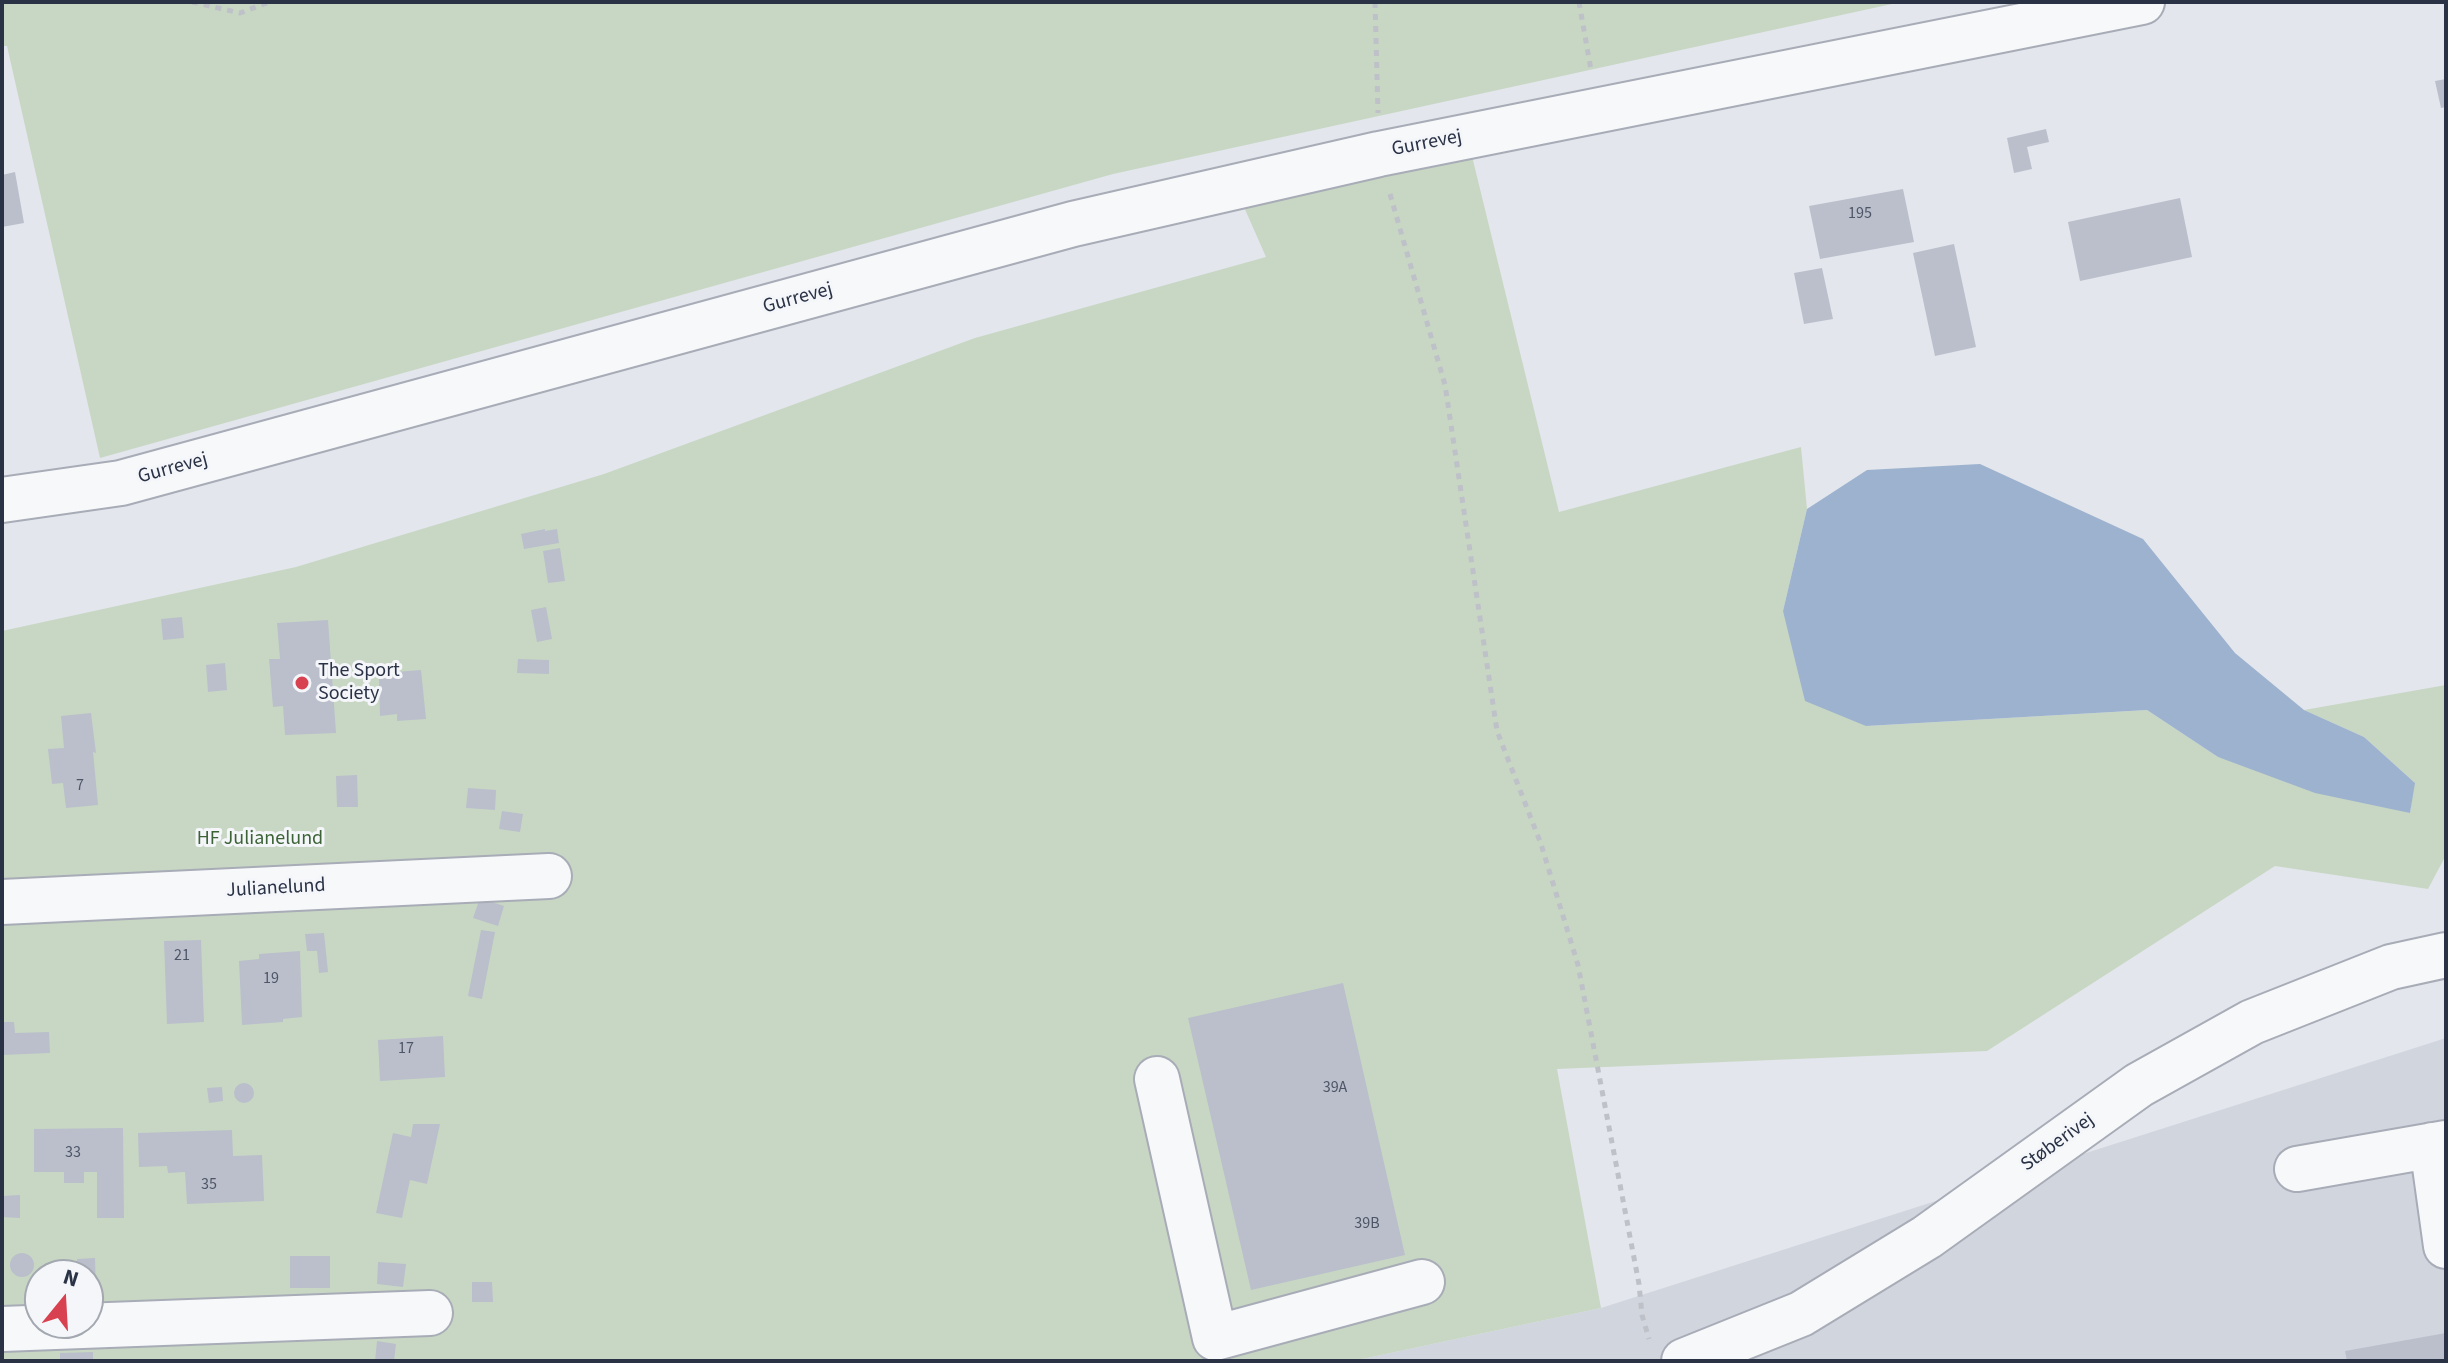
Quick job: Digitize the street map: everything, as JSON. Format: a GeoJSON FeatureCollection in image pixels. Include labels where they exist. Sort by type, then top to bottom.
{"type":"FeatureCollection","features":[{"type":"Feature","properties":{"kind":"street","name":"Gurrevej"},"geometry":{"type":"LineString","coordinates":[[2,500],[121,483],[1073,224],[1379,154],[2142,2]]}},
{"type":"Feature","properties":{"kind":"street","name":"Julianelund"},"geometry":{"type":"LineString","coordinates":[[2,902],[549,876]]}},
{"type":"Feature","properties":{"kind":"street","name":"Støberivej"},"geometry":{"type":"LineString","coordinates":[[1668,1356],[1807,1310],[1927,1237],[2139,1085],[2252,1022],[2391,967],[2446,955]]}},
{"type":"Feature","properties":{"kind":"street"},"geometry":{"type":"LineString","coordinates":[[1157,1079],[1215,1338],[1422,1282]]}},
{"type":"Feature","properties":{"kind":"street"},"geometry":{"type":"LineString","coordinates":[[2297,1169],[2439,1144],[2446,1246]]}},
{"type":"Feature","properties":{"kind":"street"},"geometry":{"type":"LineString","coordinates":[[2,1329],[430,1313]]}},
{"type":"Feature","properties":{"kind":"path"},"geometry":{"type":"LineString","coordinates":[[192,2],[240,13],[269,2]]}},
{"type":"Feature","properties":{"kind":"path"},"geometry":{"type":"LineString","coordinates":[[1375,2],[1379,154],[1445,385],[1497,731],[1541,844],[1578,965],[1639,1284],[1642,1315],[1668,1356]]}},
{"type":"Feature","properties":{"kind":"path"},"geometry":{"type":"LineString","coordinates":[[1579,2],[1598,110]]}},
{"type":"Feature","properties":{"kind":"shaded area"},"geometry":{"type":"Polygon","coordinates":[[[2446,1038],[2446,1361],[1353,1361],[1601,1308],[2446,1038]]]}},
{"type":"Feature","properties":{"kind":"green space"},"geometry":{"type":"Polygon","coordinates":[[[2,2],[1901,2],[1113,174],[100,458],[7,46],[2,46],[2,2]]]}},
{"type":"Feature","properties":{"kind":"green space","name":"HF Julianelund"},"geometry":{"type":"Polygon","coordinates":[[[1470,148],[1559,512],[1801,447],[1807,509],[1783,611],[1866,726],[2147,710],[2218,757],[2410,813],[2414,782],[2364,737],[2304,710],[2446,685],[2446,855],[2428,889],[2275,866],[1987,1051],[1557,1069],[1601,1308],[1353,1361],[2,1361],[2,631],[296,567],[604,474],[975,338],[1266,257],[1240,198],[1470,148]]]}},
{"type":"Feature","properties":{"kind":"water"},"geometry":{"type":"Polygon","coordinates":[[[1980,464],[2143,539],[2235,653],[2304,710],[2364,737],[2415,783],[2410,813],[2315,793],[2218,757],[2147,710],[1866,726],[1805,701],[1783,611],[1807,509],[1867,470],[1980,464]]]}},
{"type":"Feature","properties":{"kind":"building"},"geometry":{"type":"Polygon","coordinates":[[[2446,79],[2446,107],[2441,108],[2435,81],[2446,79]]]}},
{"type":"Feature","properties":{"kind":"building"},"geometry":{"type":"Polygon","coordinates":[[[2046,129],[2049,142],[2027,147],[2032,169],[2014,173],[2007,138],[2046,129]]]}},
{"type":"Feature","properties":{"kind":"building"},"geometry":{"type":"Polygon","coordinates":[[[15,172],[24,223],[2,227],[2,175],[15,172]]]}},
{"type":"Feature","properties":{"kind":"building"},"geometry":{"type":"Polygon","coordinates":[[[1903,189],[1914,242],[1820,259],[1809,206],[1903,189]]]}},
{"type":"Feature","properties":{"kind":"building"},"geometry":{"type":"Polygon","coordinates":[[[2180,198],[2192,257],[2080,281],[2068,222],[2180,198]]]}},
{"type":"Feature","properties":{"kind":"building"},"geometry":{"type":"Polygon","coordinates":[[[1954,244],[1976,347],[1935,356],[1913,253],[1954,244]]]}},
{"type":"Feature","properties":{"kind":"building"},"geometry":{"type":"Polygon","coordinates":[[[1822,268],[1833,319],[1804,324],[1794,273],[1822,268]]]}},
{"type":"Feature","properties":{"kind":"building"},"geometry":{"type":"Polygon","coordinates":[[[557,529],[559,543],[524,549],[521,534],[557,529]]]}},
{"type":"Feature","properties":{"kind":"building"},"geometry":{"type":"Polygon","coordinates":[[[560,548],[565,581],[548,583],[543,551],[560,548]]]}},
{"type":"Feature","properties":{"kind":"building"},"geometry":{"type":"Polygon","coordinates":[[[546,607],[552,639],[537,642],[531,610],[546,607]]]}},
{"type":"Feature","properties":{"kind":"building"},"geometry":{"type":"Polygon","coordinates":[[[182,617],[184,638],[163,640],[161,619],[182,617]]]}},
{"type":"Feature","properties":{"kind":"building","name":"The Sport Society"},"geometry":{"type":"Polygon","coordinates":[[[328,620],[336,733],[285,735],[283,706],[273,707],[269,659],[280,659],[277,623],[328,620]]]}},
{"type":"Feature","properties":{"kind":"building"},"geometry":{"type":"Polygon","coordinates":[[[518,659],[549,660],[549,674],[517,673],[518,659]]]}},
{"type":"Feature","properties":{"kind":"building"},"geometry":{"type":"Polygon","coordinates":[[[225,663],[227,690],[208,692],[206,665],[225,663]]]}},
{"type":"Feature","properties":{"kind":"building"},"geometry":{"type":"Polygon","coordinates":[[[421,670],[426,719],[397,721],[397,714],[380,716],[379,679],[395,677],[395,672],[421,670]]]}},
{"type":"Feature","properties":{"kind":"building"},"geometry":{"type":"Polygon","coordinates":[[[91,713],[98,805],[66,808],[63,783],[52,784],[48,749],[64,748],[61,716],[91,713]]]}},
{"type":"Feature","properties":{"kind":"building"},"geometry":{"type":"Polygon","coordinates":[[[357,775],[358,807],[337,807],[336,776],[357,775]]]}},
{"type":"Feature","properties":{"kind":"building"},"geometry":{"type":"Polygon","coordinates":[[[468,788],[496,790],[495,810],[466,808],[468,788]]]}},
{"type":"Feature","properties":{"kind":"building"},"geometry":{"type":"Polygon","coordinates":[[[502,811],[523,814],[520,832],[499,829],[502,811]]]}},
{"type":"Feature","properties":{"kind":"building"},"geometry":{"type":"Polygon","coordinates":[[[480,898],[504,906],[498,926],[473,918],[480,898]]]}},
{"type":"Feature","properties":{"kind":"building"},"geometry":{"type":"Polygon","coordinates":[[[481,930],[495,932],[482,999],[468,996],[481,930]]]}},
{"type":"Feature","properties":{"kind":"building"},"geometry":{"type":"Polygon","coordinates":[[[324,933],[328,972],[319,973],[317,951],[307,951],[305,934],[324,933]]]}},
{"type":"Feature","properties":{"kind":"building"},"geometry":{"type":"Polygon","coordinates":[[[201,940],[204,1022],[167,1024],[164,941],[201,940]]]}},
{"type":"Feature","properties":{"kind":"building"},"geometry":{"type":"Polygon","coordinates":[[[300,951],[302,1017],[283,1019],[283,1022],[242,1025],[239,961],[259,959],[259,954],[300,951]]]}},
{"type":"Feature","properties":{"kind":"building"},"geometry":{"type":"Polygon","coordinates":[[[1343,983],[1405,1255],[1251,1290],[1188,1018],[1343,983]]]}},
{"type":"Feature","properties":{"kind":"building"},"geometry":{"type":"Polygon","coordinates":[[[2,1022],[14,1022],[15,1033],[49,1032],[50,1053],[2,1055],[2,1022]]]}},
{"type":"Feature","properties":{"kind":"building"},"geometry":{"type":"Polygon","coordinates":[[[443,1036],[445,1077],[380,1081],[378,1040],[443,1036]]]}},
{"type":"Feature","properties":{"kind":"building"},"geometry":{"type":"Polygon","coordinates":[[[240,1083],[248,1083],[254,1093],[248,1103],[240,1103],[234,1097],[234,1089],[240,1083]]]}},
{"type":"Feature","properties":{"kind":"building"},"geometry":{"type":"Polygon","coordinates":[[[222,1087],[223,1101],[209,1103],[207,1088],[222,1087]]]}},
{"type":"Feature","properties":{"kind":"building"},"geometry":{"type":"Polygon","coordinates":[[[413,1124],[440,1124],[427,1184],[410,1180],[402,1218],[376,1213],[393,1133],[411,1137],[413,1124]]]}},
{"type":"Feature","properties":{"kind":"building"},"geometry":{"type":"Polygon","coordinates":[[[123,1128],[124,1218],[97,1218],[97,1172],[84,1172],[84,1183],[64,1183],[64,1172],[34,1172],[34,1129],[123,1128]]]}},
{"type":"Feature","properties":{"kind":"building"},"geometry":{"type":"Polygon","coordinates":[[[232,1130],[233,1156],[262,1155],[264,1201],[187,1204],[185,1172],[168,1173],[167,1166],[139,1167],[138,1133],[232,1130]]]}},
{"type":"Feature","properties":{"kind":"building"},"geometry":{"type":"Polygon","coordinates":[[[20,1195],[20,1218],[2,1217],[2,1196],[20,1195]]]}},
{"type":"Feature","properties":{"kind":"building"},"geometry":{"type":"Polygon","coordinates":[[[22,1253],[32,1259],[24,1259],[24,1276],[14,1273],[10,1265],[14,1257],[22,1253]]]}},
{"type":"Feature","properties":{"kind":"building"},"geometry":{"type":"Polygon","coordinates":[[[290,1256],[330,1256],[330,1288],[290,1288],[290,1256]]]}},
{"type":"Feature","properties":{"kind":"building"},"geometry":{"type":"Polygon","coordinates":[[[378,1262],[406,1264],[403,1287],[377,1284],[378,1262]]]}},
{"type":"Feature","properties":{"kind":"building"},"geometry":{"type":"Polygon","coordinates":[[[472,1282],[492,1282],[493,1302],[472,1302],[472,1282]]]}},
{"type":"Feature","properties":{"kind":"building"},"geometry":{"type":"Polygon","coordinates":[[[2446,1333],[2446,1361],[2347,1361],[2345,1351],[2446,1333]]]}},
{"type":"Feature","properties":{"kind":"building"},"geometry":{"type":"Polygon","coordinates":[[[377,1341],[396,1344],[394,1361],[375,1361],[377,1341]]]}},
{"type":"Feature","properties":{"kind":"building"},"geometry":{"type":"Polygon","coordinates":[[[93,1352],[93,1361],[60,1361],[60,1353],[93,1352]]]}},
{"type":"Feature","properties":{"kind":"place","name":"The Sport Society"},"geometry":{"type":"Point","coordinates":[302,683]}}]}
